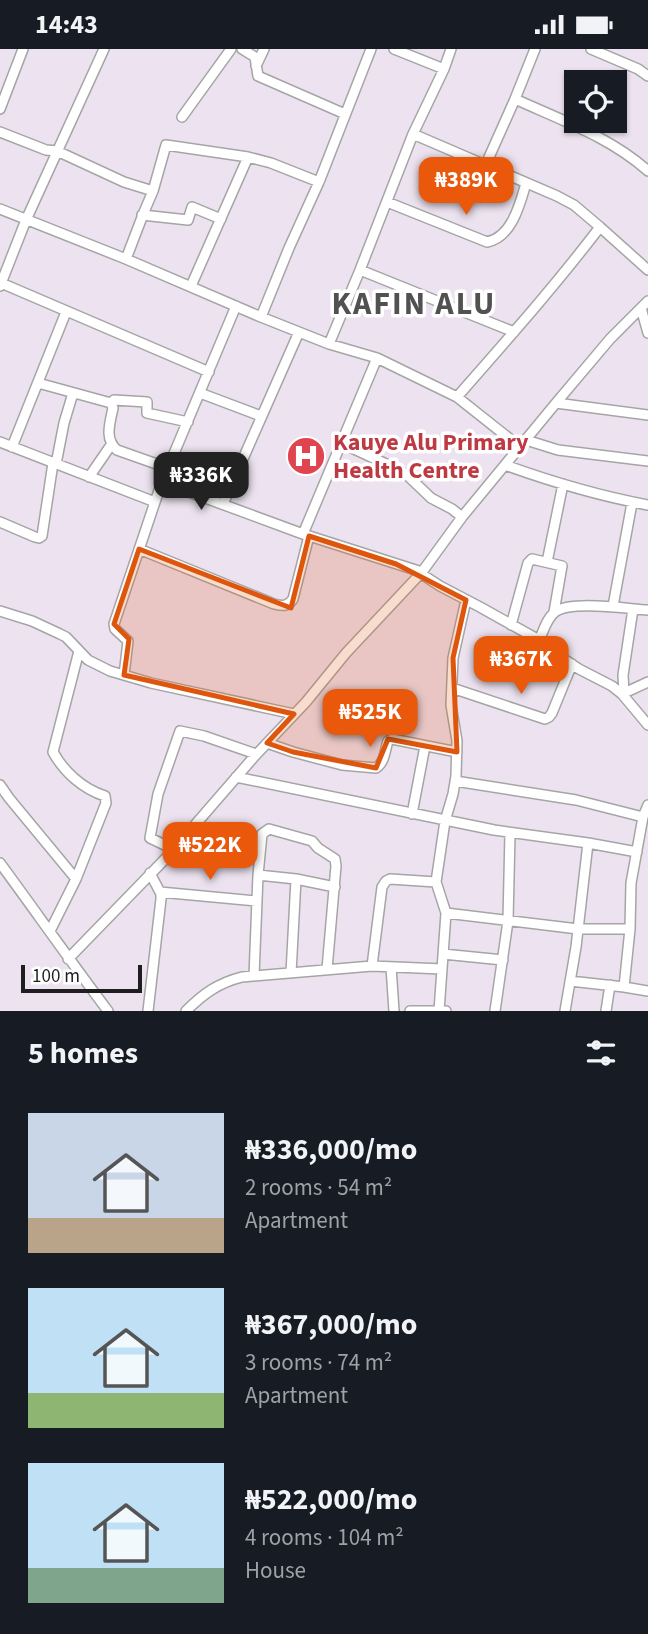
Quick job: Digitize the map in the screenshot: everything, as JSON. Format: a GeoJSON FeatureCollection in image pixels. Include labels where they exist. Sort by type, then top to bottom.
{"type":"FeatureCollection","features":[{"type":"Feature","properties":{"kind":"street"},"geometry":{"type":"LineString","coordinates":[[0,109],[23,49]]}},
{"type":"Feature","properties":{"kind":"street"},"geometry":{"type":"LineString","coordinates":[[104,49],[26,220],[1,284],[209,372]]}},
{"type":"Feature","properties":{"kind":"street"},"geometry":{"type":"LineString","coordinates":[[182,117],[231,49]]}},
{"type":"Feature","properties":{"kind":"street"},"geometry":{"type":"LineString","coordinates":[[242,49],[255,57],[256,73],[260,77],[345,114]]}},
{"type":"Feature","properties":{"kind":"street"},"geometry":{"type":"LineString","coordinates":[[256,66],[264,49]]}},
{"type":"Feature","properties":{"kind":"street"},"geometry":{"type":"LineString","coordinates":[[261,317],[319,182],[371,49]]}},
{"type":"Feature","properties":{"kind":"street"},"geometry":{"type":"LineString","coordinates":[[394,49],[444,69]]}},
{"type":"Feature","properties":{"kind":"street"},"geometry":{"type":"LineString","coordinates":[[329,344],[413,134],[451,49]]}},
{"type":"Feature","properties":{"kind":"street"},"geometry":{"type":"LineString","coordinates":[[486,164],[535,49]]}},
{"type":"Feature","properties":{"kind":"street"},"geometry":{"type":"LineString","coordinates":[[591,49],[648,76]]}},
{"type":"Feature","properties":{"kind":"street"},"geometry":{"type":"LineString","coordinates":[[515,99],[594,134],[621,149],[648,170]]}},
{"type":"Feature","properties":{"kind":"street"},"geometry":{"type":"LineString","coordinates":[[0,132],[46,150],[57,151],[124,182],[153,191]]}},
{"type":"Feature","properties":{"kind":"street"},"geometry":{"type":"LineString","coordinates":[[413,134],[574,205],[648,270]]}},
{"type":"Feature","properties":{"kind":"street"},"geometry":{"type":"LineString","coordinates":[[126,259],[153,191],[166,145],[248,157],[319,182]]}},
{"type":"Feature","properties":{"kind":"street"},"geometry":{"type":"LineString","coordinates":[[191,286],[248,157]]}},
{"type":"Feature","properties":{"kind":"street"},"geometry":{"type":"LineString","coordinates":[[387,202],[487,242],[497,238],[509,226],[527,183]]}},
{"type":"Feature","properties":{"kind":"street"},"geometry":{"type":"LineString","coordinates":[[142,215],[188,220],[192,207],[220,219]]}},
{"type":"Feature","properties":{"kind":"street"},"geometry":{"type":"LineString","coordinates":[[0,209],[329,344],[377,358],[457,397],[523,444],[648,461]]}},
{"type":"Feature","properties":{"kind":"street"},"geometry":{"type":"LineString","coordinates":[[457,397],[600,227]]}},
{"type":"Feature","properties":{"kind":"street"},"geometry":{"type":"LineString","coordinates":[[360,270],[514,332]]}},
{"type":"Feature","properties":{"kind":"street"},"geometry":{"type":"LineString","coordinates":[[644,304],[648,333]]}},
{"type":"Feature","properties":{"kind":"street"},"geometry":{"type":"LineString","coordinates":[[68,959],[173,849],[346,653],[422,572],[462,517],[556,403],[610,339],[644,304]]}},
{"type":"Feature","properties":{"kind":"street"},"geometry":{"type":"LineString","coordinates":[[124,675],[128,641],[115,629],[114,624],[162,482],[236,306]]}},
{"type":"Feature","properties":{"kind":"street"},"geometry":{"type":"LineString","coordinates":[[12,447],[66,312]]}},
{"type":"Feature","properties":{"kind":"street"},"geometry":{"type":"LineString","coordinates":[[223,505],[299,332]]}},
{"type":"Feature","properties":{"kind":"street"},"geometry":{"type":"LineString","coordinates":[[139,549],[274,604],[289,604],[293,599],[306,535],[377,358]]}},
{"type":"Feature","properties":{"kind":"street"},"geometry":{"type":"LineString","coordinates":[[38,383],[111,403],[114,400],[147,402],[147,413],[188,422]]}},
{"type":"Feature","properties":{"kind":"street"},"geometry":{"type":"LineString","coordinates":[[0,522],[35,537],[42,535],[55,463],[73,393]]}},
{"type":"Feature","properties":{"kind":"street"},"geometry":{"type":"LineString","coordinates":[[200,393],[261,416]]}},
{"type":"Feature","properties":{"kind":"street"},"geometry":{"type":"LineString","coordinates":[[111,403],[111,445],[117,450],[168,468]]}},
{"type":"Feature","properties":{"kind":"street"},"geometry":{"type":"LineString","coordinates":[[556,403],[648,415]]}},
{"type":"Feature","properties":{"kind":"street"},"geometry":{"type":"LineString","coordinates":[[0,442],[155,502]]}},
{"type":"Feature","properties":{"kind":"street"},"geometry":{"type":"LineString","coordinates":[[341,443],[397,469],[431,498],[462,517]]}},
{"type":"Feature","properties":{"kind":"street"},"geometry":{"type":"LineString","coordinates":[[89,477],[111,445]]}},
{"type":"Feature","properties":{"kind":"street"},"geometry":{"type":"LineString","coordinates":[[505,465],[543,479],[632,503],[648,503]]}},
{"type":"Feature","properties":{"kind":"street"},"geometry":{"type":"LineString","coordinates":[[162,482],[306,535],[422,572],[440,586],[539,640],[572,664],[623,693],[648,725]]}},
{"type":"Feature","properties":{"kind":"street"},"geometry":{"type":"LineString","coordinates":[[547,562],[564,484]]}},
{"type":"Feature","properties":{"kind":"street"},"geometry":{"type":"LineString","coordinates":[[613,606],[632,503]]}},
{"type":"Feature","properties":{"kind":"street"},"geometry":{"type":"LineString","coordinates":[[511,625],[528,563],[532,559],[562,566],[554,613]]}},
{"type":"Feature","properties":{"kind":"street"},"geometry":{"type":"LineString","coordinates":[[410,1011],[441,1011],[446,913],[436,882],[445,821],[455,781],[457,741],[451,705],[453,658],[466,600]]}},
{"type":"Feature","properties":{"kind":"street"},"geometry":{"type":"LineString","coordinates":[[539,640],[548,620],[561,608],[613,606],[648,610]]}},
{"type":"Feature","properties":{"kind":"street"},"geometry":{"type":"LineString","coordinates":[[623,693],[623,675],[633,609]]}},
{"type":"Feature","properties":{"kind":"street"},"geometry":{"type":"LineString","coordinates":[[0,611],[50,628],[66,637],[88,660],[110,671],[151,683],[294,714]]}},
{"type":"Feature","properties":{"kind":"street"},"geometry":{"type":"LineString","coordinates":[[50,931],[76,879],[106,803],[105,796],[96,793],[65,771],[53,752],[79,651]]}},
{"type":"Feature","properties":{"kind":"street"},"geometry":{"type":"LineString","coordinates":[[452,688],[545,719],[552,713],[572,664]]}},
{"type":"Feature","properties":{"kind":"street"},"geometry":{"type":"LineString","coordinates":[[623,693],[648,682]]}},
{"type":"Feature","properties":{"kind":"street"},"geometry":{"type":"LineString","coordinates":[[173,849],[150,838],[159,794],[180,731],[204,736],[256,754]]}},
{"type":"Feature","properties":{"kind":"street"},"geometry":{"type":"LineString","coordinates":[[267,743],[293,753],[342,765],[376,768],[382,761],[388,741],[392,739],[457,752]]}},
{"type":"Feature","properties":{"kind":"street"},"geometry":{"type":"LineString","coordinates":[[412,814],[425,745]]}},
{"type":"Feature","properties":{"kind":"street"},"geometry":{"type":"LineString","coordinates":[[236,777],[445,821],[637,852]]}},
{"type":"Feature","properties":{"kind":"street"},"geometry":{"type":"LineString","coordinates":[[455,781],[576,800],[644,823]]}},
{"type":"Feature","properties":{"kind":"street"},"geometry":{"type":"LineString","coordinates":[[0,785],[76,879]]}},
{"type":"Feature","properties":{"kind":"street"},"geometry":{"type":"LineString","coordinates":[[624,987],[631,883],[648,805]]}},
{"type":"Feature","properties":{"kind":"street"},"geometry":{"type":"LineString","coordinates":[[254,976],[261,837],[264,831],[269,829],[312,841],[335,859],[327,969]]}},
{"type":"Feature","properties":{"kind":"street"},"geometry":{"type":"LineString","coordinates":[[495,1011],[508,921],[510,833]]}},
{"type":"Feature","properties":{"kind":"street"},"geometry":{"type":"LineString","coordinates":[[565,1011],[588,843]]}},
{"type":"Feature","properties":{"kind":"street"},"geometry":{"type":"LineString","coordinates":[[0,863],[108,1011]]}},
{"type":"Feature","properties":{"kind":"street"},"geometry":{"type":"LineString","coordinates":[[148,1011],[161,899],[150,873]]}},
{"type":"Feature","properties":{"kind":"street"},"geometry":{"type":"LineString","coordinates":[[258,875],[334,887]]}},
{"type":"Feature","properties":{"kind":"street"},"geometry":{"type":"LineString","coordinates":[[290,973],[296,879]]}},
{"type":"Feature","properties":{"kind":"street"},"geometry":{"type":"LineString","coordinates":[[372,966],[382,887],[386,881],[436,882]]}},
{"type":"Feature","properties":{"kind":"street"},"geometry":{"type":"LineString","coordinates":[[160,892],[257,901]]}},
{"type":"Feature","properties":{"kind":"street"},"geometry":{"type":"LineString","coordinates":[[446,913],[578,929],[630,929]]}},
{"type":"Feature","properties":{"kind":"street"},"geometry":{"type":"LineString","coordinates":[[443,954],[503,960]]}},
{"type":"Feature","properties":{"kind":"street"},"geometry":{"type":"LineString","coordinates":[[186,1011],[199,998],[223,982],[242,977],[372,966],[442,969]]}},
{"type":"Feature","properties":{"kind":"street"},"geometry":{"type":"LineString","coordinates":[[391,967],[394,1011]]}},
{"type":"Feature","properties":{"kind":"street"},"geometry":{"type":"LineString","coordinates":[[570,981],[648,991]]}},
{"type":"Feature","properties":{"kind":"street"},"geometry":{"type":"LineString","coordinates":[[606,1011],[610,985]]}},
{"type":"Feature","properties":{"kind":"highlighted area"},"geometry":{"type":"Polygon","coordinates":[[[309,536],[396,564],[466,600],[453,658],[457,752],[388,739],[376,768],[293,752],[267,743],[294,714],[124,675],[129,639],[114,624],[139,549],[291,608],[309,536]]]}},
{"type":"Feature","properties":{"kind":"place","name":"Kauye Alu Primary Health Centre"},"geometry":{"type":"Point","coordinates":[306,456]}},
{"type":"Feature","properties":{"kind":"district","name":"KAFIN ALU"},"geometry":{"type":"Point","coordinates":[414,304]}}]}
